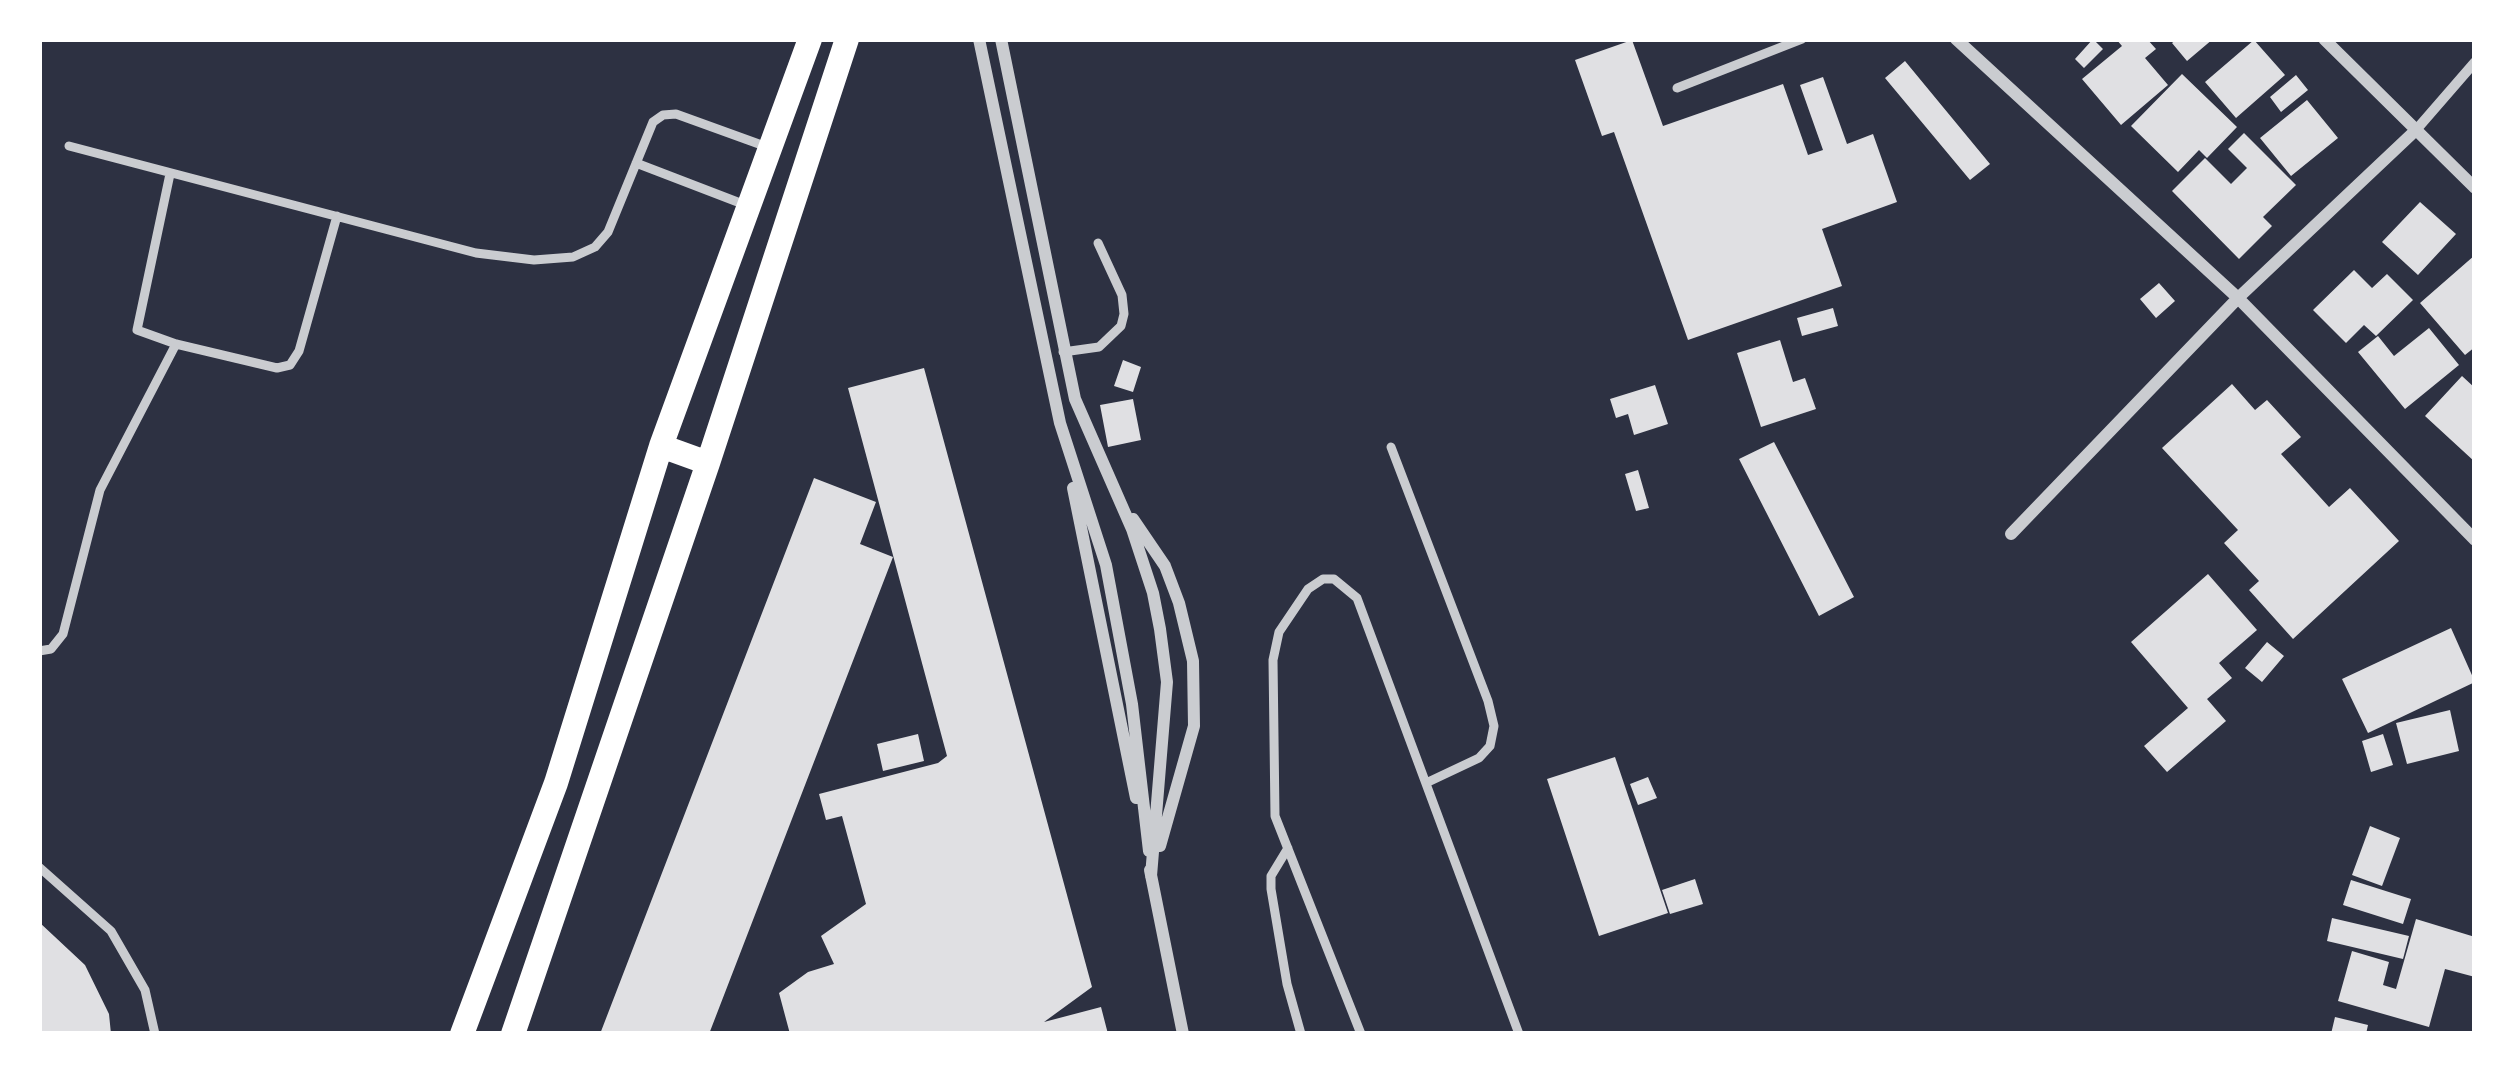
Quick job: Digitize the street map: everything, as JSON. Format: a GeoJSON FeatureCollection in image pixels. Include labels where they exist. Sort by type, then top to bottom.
{"type":"FeatureCollection","features":[{"type":"Feature","properties":{"kind":"main road"},"geometry":{"type":"LineString","coordinates":[[462,1034],[556,783],[661,446],[810,39]]}},
{"type":"Feature","properties":{"kind":"main road"},"geometry":{"type":"LineString","coordinates":[[513,1034],[847,39]]}},
{"type":"Feature","properties":{"kind":"main road"},"geometry":{"type":"LineString","coordinates":[[761,173],[798,180]]}},
{"type":"Feature","properties":{"kind":"main road"},"geometry":{"type":"LineString","coordinates":[[661,446],[708,463]]}},
{"type":"Feature","properties":{"kind":"street"},"geometry":{"type":"LineString","coordinates":[[979,39],[1060,423],[1106,566],[1132,704],[1151,876],[1183,1034]]}},
{"type":"Feature","properties":{"kind":"street"},"geometry":{"type":"LineString","coordinates":[[1001,39],[1075,399],[1153,593],[1166,663],[1165,729],[1151,876]]}},
{"type":"Feature","properties":{"kind":"street"},"geometry":{"type":"LineString","coordinates":[[1956,39],[2239,298],[2475,540]]}},
{"type":"Feature","properties":{"kind":"street"},"geometry":{"type":"LineString","coordinates":[[2324,39],[2475,188]]}},
{"type":"Feature","properties":{"kind":"street"},"geometry":{"type":"LineString","coordinates":[[2011,534],[2239,298],[2416,130],[2475,62]]}},
{"type":"Feature","properties":{"kind":"street"},"geometry":{"type":"LineString","coordinates":[[1117,496],[1165,566],[1192,661],[1194,726],[1151,876]]}},
{"type":"Feature","properties":{"kind":"lane"},"geometry":{"type":"LineString","coordinates":[[1677,88],[1802,39]]}},
{"type":"Feature","properties":{"kind":"lane"},"geometry":{"type":"LineString","coordinates":[[69,146],[476,253],[534,260],[573,257],[595,247],[608,232],[652,122],[663,116],[676,114],[770,148]]}},
{"type":"Feature","properties":{"kind":"lane"},"geometry":{"type":"LineString","coordinates":[[636,163],[749,206]]}},
{"type":"Feature","properties":{"kind":"lane"},"geometry":{"type":"LineString","coordinates":[[170,174],[136,330],[176,344],[277,368],[290,365],[337,216]]}},
{"type":"Feature","properties":{"kind":"lane"},"geometry":{"type":"LineString","coordinates":[[1063,352],[1099,347],[1121,326],[1122,295],[1098,243]]}},
{"type":"Feature","properties":{"kind":"lane"},"geometry":{"type":"LineString","coordinates":[[39,651],[52,649],[64,634],[100,490],[176,344]]}},
{"type":"Feature","properties":{"kind":"lane"},"geometry":{"type":"LineString","coordinates":[[1391,447],[1494,726],[1490,746],[1479,758],[1426,783]]}},
{"type":"Feature","properties":{"kind":"lane"},"geometry":{"type":"LineString","coordinates":[[1361,1034],[1276,817],[1274,660],[1279,632],[1308,589],[1323,579],[1334,579],[1357,598],[1519,1034]]}},
{"type":"Feature","properties":{"kind":"lane"},"geometry":{"type":"LineString","coordinates":[[1288,848],[1271,876],[1270,889],[1300,1034]]}},
{"type":"Feature","properties":{"kind":"lane"},"geometry":{"type":"LineString","coordinates":[[39,867],[111,931],[145,990],[154,1034]]}},
{"type":"Feature","properties":{"kind":"building"},"geometry":{"type":"Polygon","coordinates":[[[2093,39],[2103,49],[2084,68],[2075,59],[2093,39]]]}},
{"type":"Feature","properties":{"kind":"building"},"geometry":{"type":"Polygon","coordinates":[[[2116,39],[2147,39],[2156,49],[2145,58],[2168,85],[2121,125],[2082,79],[2122,46],[2116,39]]]}},
{"type":"Feature","properties":{"kind":"building"},"geometry":{"type":"Polygon","coordinates":[[[2213,39],[2187,61],[2172,43],[2213,39]]]}},
{"type":"Feature","properties":{"kind":"building"},"geometry":{"type":"Polygon","coordinates":[[[1632,40],[1663,126],[1783,84],[1808,155],[1823,150],[1800,85],[1823,77],[1847,144],[1873,134],[1897,202],[1822,229],[1842,286],[1688,340],[1614,132],[1602,136],[1575,60],[1632,40]]]}},
{"type":"Feature","properties":{"kind":"building"},"geometry":{"type":"Polygon","coordinates":[[[2254,40],[2285,75],[2236,118],[2205,82],[2254,40]]]}},
{"type":"Feature","properties":{"kind":"building"},"geometry":{"type":"Polygon","coordinates":[[[1905,61],[1990,164],[1970,180],[1885,78],[1905,61]]]}},
{"type":"Feature","properties":{"kind":"building"},"geometry":{"type":"Polygon","coordinates":[[[2182,74],[2237,127],[2207,158],[2199,150],[2178,172],[2131,126],[2182,74]]]}},
{"type":"Feature","properties":{"kind":"building"},"geometry":{"type":"Polygon","coordinates":[[[2296,75],[2308,90],[2281,112],[2270,97],[2296,75]]]}},
{"type":"Feature","properties":{"kind":"building"},"geometry":{"type":"Polygon","coordinates":[[[2307,100],[2338,138],[2291,176],[2260,138],[2307,100]]]}},
{"type":"Feature","properties":{"kind":"building"},"geometry":{"type":"Polygon","coordinates":[[[2244,133],[2296,185],[2263,217],[2272,226],[2239,259],[2172,191],[2205,158],[2231,184],[2247,168],[2228,149],[2244,133]]]}},
{"type":"Feature","properties":{"kind":"building"},"geometry":{"type":"Polygon","coordinates":[[[2420,202],[2456,234],[2418,275],[2382,242],[2420,202]]]}},
{"type":"Feature","properties":{"kind":"building"},"geometry":{"type":"Polygon","coordinates":[[[2475,255],[2475,347],[2465,355],[2420,303],[2475,255]]]}},
{"type":"Feature","properties":{"kind":"building"},"geometry":{"type":"Polygon","coordinates":[[[2354,270],[2372,288],[2387,274],[2413,300],[2376,336],[2364,325],[2346,343],[2313,310],[2354,270]]]}},
{"type":"Feature","properties":{"kind":"building"},"geometry":{"type":"Polygon","coordinates":[[[2159,283],[2175,301],[2156,318],[2140,299],[2159,283]]]}},
{"type":"Feature","properties":{"kind":"building"},"geometry":{"type":"Polygon","coordinates":[[[1833,308],[1838,326],[1802,336],[1797,318],[1833,308]]]}},
{"type":"Feature","properties":{"kind":"building"},"geometry":{"type":"Polygon","coordinates":[[[2429,328],[2459,365],[2405,409],[2358,352],[2378,336],[2394,356],[2429,328]]]}},
{"type":"Feature","properties":{"kind":"building"},"geometry":{"type":"Polygon","coordinates":[[[1780,340],[1793,382],[1805,378],[1816,409],[1761,427],[1737,353],[1780,340]]]}},
{"type":"Feature","properties":{"kind":"building"},"geometry":{"type":"Polygon","coordinates":[[[1123,360],[1141,367],[1133,392],[1114,386],[1123,360]]]}},
{"type":"Feature","properties":{"kind":"building"},"geometry":{"type":"Polygon","coordinates":[[[924,368],[1092,987],[1044,1022],[1101,1007],[1108,1034],[790,1034],[779,993],[808,972],[834,964],[821,936],[866,904],[842,816],[826,820],[819,794],[938,763],[947,756],[848,388],[924,368]]]}},
{"type":"Feature","properties":{"kind":"building"},"geometry":{"type":"Polygon","coordinates":[[[2462,376],[2475,388],[2475,462],[2425,416],[2462,376]]]}},
{"type":"Feature","properties":{"kind":"building"},"geometry":{"type":"Polygon","coordinates":[[[2232,384],[2255,410],[2267,400],[2301,437],[2281,454],[2329,507],[2350,488],[2399,541],[2293,639],[2249,590],[2259,581],[2224,543],[2238,530],[2162,448],[2232,384]]]}},
{"type":"Feature","properties":{"kind":"building"},"geometry":{"type":"Polygon","coordinates":[[[1655,385],[1668,424],[1634,435],[1628,414],[1616,418],[1610,399],[1655,385]]]}},
{"type":"Feature","properties":{"kind":"building"},"geometry":{"type":"Polygon","coordinates":[[[1133,399],[1141,440],[1108,447],[1100,405],[1133,399]]]}},
{"type":"Feature","properties":{"kind":"building"},"geometry":{"type":"Polygon","coordinates":[[[1774,442],[1854,597],[1819,616],[1739,459],[1774,442]]]}},
{"type":"Feature","properties":{"kind":"building"},"geometry":{"type":"Polygon","coordinates":[[[1638,470],[1649,508],[1636,511],[1625,474],[1638,470]]]}},
{"type":"Feature","properties":{"kind":"building"},"geometry":{"type":"Polygon","coordinates":[[[814,478],[876,502],[860,544],[893,557],[709,1034],[600,1034],[814,478]]]}},
{"type":"Feature","properties":{"kind":"building"},"geometry":{"type":"Polygon","coordinates":[[[2208,574],[2257,630],[2219,663],[2232,678],[2207,699],[2226,721],[2167,772],[2144,746],[2188,708],[2131,642],[2208,574]]]}},
{"type":"Feature","properties":{"kind":"building"},"geometry":{"type":"Polygon","coordinates":[[[2451,628],[2475,682],[2368,733],[2342,679],[2451,628]]]}},
{"type":"Feature","properties":{"kind":"building"},"geometry":{"type":"Polygon","coordinates":[[[2267,642],[2284,656],[2262,682],[2245,668],[2267,642]]]}},
{"type":"Feature","properties":{"kind":"building"},"geometry":{"type":"Polygon","coordinates":[[[2450,710],[2459,751],[2407,764],[2396,723],[2450,710]]]}},
{"type":"Feature","properties":{"kind":"building"},"geometry":{"type":"Polygon","coordinates":[[[918,734],[924,761],[883,771],[877,744],[918,734]]]}},
{"type":"Feature","properties":{"kind":"building"},"geometry":{"type":"Polygon","coordinates":[[[2383,734],[2393,765],[2371,772],[2362,741],[2383,734]]]}},
{"type":"Feature","properties":{"kind":"building"},"geometry":{"type":"Polygon","coordinates":[[[1615,757],[1668,913],[1599,936],[1547,779],[1615,757]]]}},
{"type":"Feature","properties":{"kind":"building"},"geometry":{"type":"Polygon","coordinates":[[[1648,777],[1657,798],[1638,805],[1630,784],[1648,777]]]}},
{"type":"Feature","properties":{"kind":"building"},"geometry":{"type":"Polygon","coordinates":[[[2370,826],[2400,838],[2382,886],[2352,875],[2370,826]]]}},
{"type":"Feature","properties":{"kind":"building"},"geometry":{"type":"Polygon","coordinates":[[[1695,879],[1703,904],[1670,914],[1662,890],[1695,879]]]}},
{"type":"Feature","properties":{"kind":"building"},"geometry":{"type":"Polygon","coordinates":[[[2351,880],[2411,899],[2403,924],[2343,905],[2351,880]]]}},
{"type":"Feature","properties":{"kind":"building"},"geometry":{"type":"Polygon","coordinates":[[[2332,918],[2409,936],[2403,959],[2327,941],[2332,918]]]}},
{"type":"Feature","properties":{"kind":"building"},"geometry":{"type":"Polygon","coordinates":[[[2416,919],[2475,937],[2475,977],[2445,969],[2429,1027],[2338,1001],[2352,951],[2389,962],[2383,985],[2396,989],[2416,919]]]}},
{"type":"Feature","properties":{"kind":"building"},"geometry":{"type":"Polygon","coordinates":[[[39,922],[85,965],[109,1014],[111,1034],[39,1034],[39,922]]]}},
{"type":"Feature","properties":{"kind":"building"},"geometry":{"type":"Polygon","coordinates":[[[2335,1017],[2368,1025],[2366,1034],[2331,1034],[2335,1017]]]}}]}
